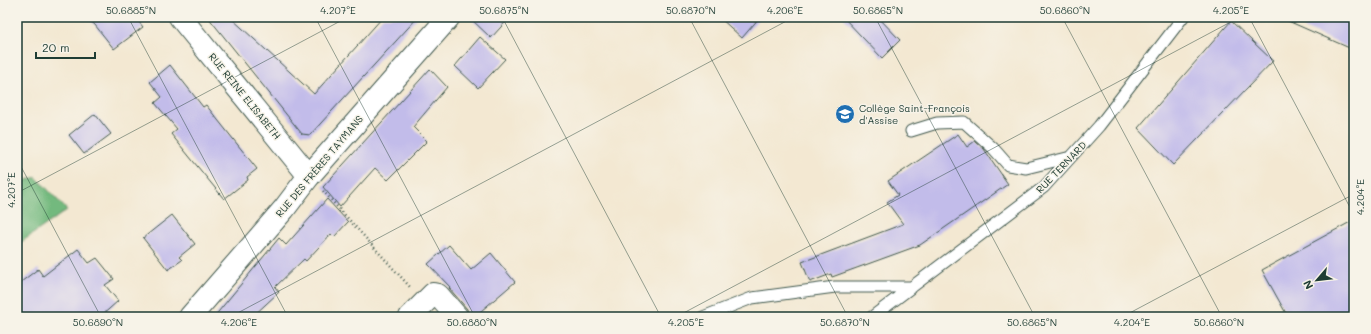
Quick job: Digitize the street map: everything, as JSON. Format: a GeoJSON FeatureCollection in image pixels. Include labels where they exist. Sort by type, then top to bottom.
{"type":"FeatureCollection","features":[{"type":"Feature","properties":{"kind":"street","name":"RUE REINE ELISABETH"},"geometry":{"type":"LineString","coordinates":[[180,17],[309,176]]}},
{"type":"Feature","properties":{"kind":"street","name":"RUE DES FRÈRES TAYMANS"},"geometry":{"type":"LineString","coordinates":[[190,317],[284,209],[309,176],[449,17]]}},
{"type":"Feature","properties":{"kind":"street"},"geometry":{"type":"LineString","coordinates":[[417,309],[433,294],[438,295],[457,317]]}},
{"type":"Feature","properties":{"kind":"lane","name":"RUE TERNARD"},"geometry":{"type":"LineString","coordinates":[[872,317],[1044,187],[1099,126],[1183,17]]}},
{"type":"Feature","properties":{"kind":"lane"},"geometry":{"type":"LineString","coordinates":[[910,131],[937,123],[964,122],[993,148],[1008,166],[1026,168],[1071,157]]}},
{"type":"Feature","properties":{"kind":"lane"},"geometry":{"type":"LineString","coordinates":[[703,317],[752,298],[835,287],[912,287]]}},
{"type":"Feature","properties":{"kind":"path"},"geometry":{"type":"LineString","coordinates":[[309,176],[417,309]]}},
{"type":"Feature","properties":{"kind":"green space"},"geometry":{"type":"Polygon","coordinates":[[[36,177],[67,210],[17,245],[17,183],[36,177]]]}},
{"type":"Feature","properties":{"kind":"building"},"geometry":{"type":"Polygon","coordinates":[[[86,17],[135,17],[143,27],[114,49],[95,25],[86,17]]]}},
{"type":"Feature","properties":{"kind":"building"},"geometry":{"type":"Polygon","coordinates":[[[208,17],[230,17],[314,94],[383,17],[418,17],[310,135],[302,134],[208,17]]]}},
{"type":"Feature","properties":{"kind":"building"},"geometry":{"type":"Polygon","coordinates":[[[469,17],[510,17],[491,38],[469,17]]]}},
{"type":"Feature","properties":{"kind":"building"},"geometry":{"type":"Polygon","coordinates":[[[719,17],[760,17],[742,38],[719,17]]]}},
{"type":"Feature","properties":{"kind":"building"},"geometry":{"type":"Polygon","coordinates":[[[843,17],[878,17],[900,40],[882,58],[843,17]]]}},
{"type":"Feature","properties":{"kind":"building"},"geometry":{"type":"Polygon","coordinates":[[[1279,17],[1354,17],[1354,50],[1279,17]]]}},
{"type":"Feature","properties":{"kind":"building"},"geometry":{"type":"Polygon","coordinates":[[[1231,21],[1273,61],[1173,165],[1138,128],[1231,21]]]}},
{"type":"Feature","properties":{"kind":"building"},"geometry":{"type":"Polygon","coordinates":[[[480,37],[505,59],[478,88],[455,66],[480,37]]]}},
{"type":"Feature","properties":{"kind":"building"},"geometry":{"type":"Polygon","coordinates":[[[170,65],[203,107],[206,105],[257,169],[247,177],[248,180],[224,199],[171,134],[177,129],[155,103],[162,97],[150,82],[170,65]]]}},
{"type":"Feature","properties":{"kind":"building"},"geometry":{"type":"Polygon","coordinates":[[[430,69],[447,87],[413,127],[427,141],[388,180],[375,168],[340,207],[323,187],[430,69]]]}},
{"type":"Feature","properties":{"kind":"building"},"geometry":{"type":"Polygon","coordinates":[[[95,114],[111,134],[84,154],[69,135],[95,114]]]}},
{"type":"Feature","properties":{"kind":"building"},"geometry":{"type":"Polygon","coordinates":[[[958,134],[967,147],[975,141],[984,149],[1008,184],[920,245],[832,277],[831,274],[810,282],[802,262],[903,224],[887,202],[898,195],[888,181],[958,134]]]}},
{"type":"Feature","properties":{"kind":"building"},"geometry":{"type":"Polygon","coordinates":[[[327,199],[348,222],[334,237],[331,234],[306,261],[304,259],[275,287],[279,292],[252,317],[214,317],[279,238],[286,245],[327,199]]]}},
{"type":"Feature","properties":{"kind":"building"},"geometry":{"type":"Polygon","coordinates":[[[172,215],[195,244],[179,257],[182,260],[168,270],[143,238],[172,215]]]}},
{"type":"Feature","properties":{"kind":"building"},"geometry":{"type":"Polygon","coordinates":[[[1354,220],[1354,317],[1288,317],[1262,270],[1354,220]]]}},
{"type":"Feature","properties":{"kind":"building"},"geometry":{"type":"Polygon","coordinates":[[[449,245],[471,270],[491,253],[515,282],[474,317],[469,317],[467,309],[449,288],[450,287],[428,264],[449,245]]]}},
{"type":"Feature","properties":{"kind":"building"},"geometry":{"type":"Polygon","coordinates":[[[78,249],[89,263],[97,258],[114,279],[105,285],[118,301],[100,317],[17,317],[17,285],[38,269],[43,276],[78,249]]]}},
{"type":"Feature","properties":{"kind":"place","name":"Collège Saint-François d'Assise"},"geometry":{"type":"Point","coordinates":[845,114]}}]}
